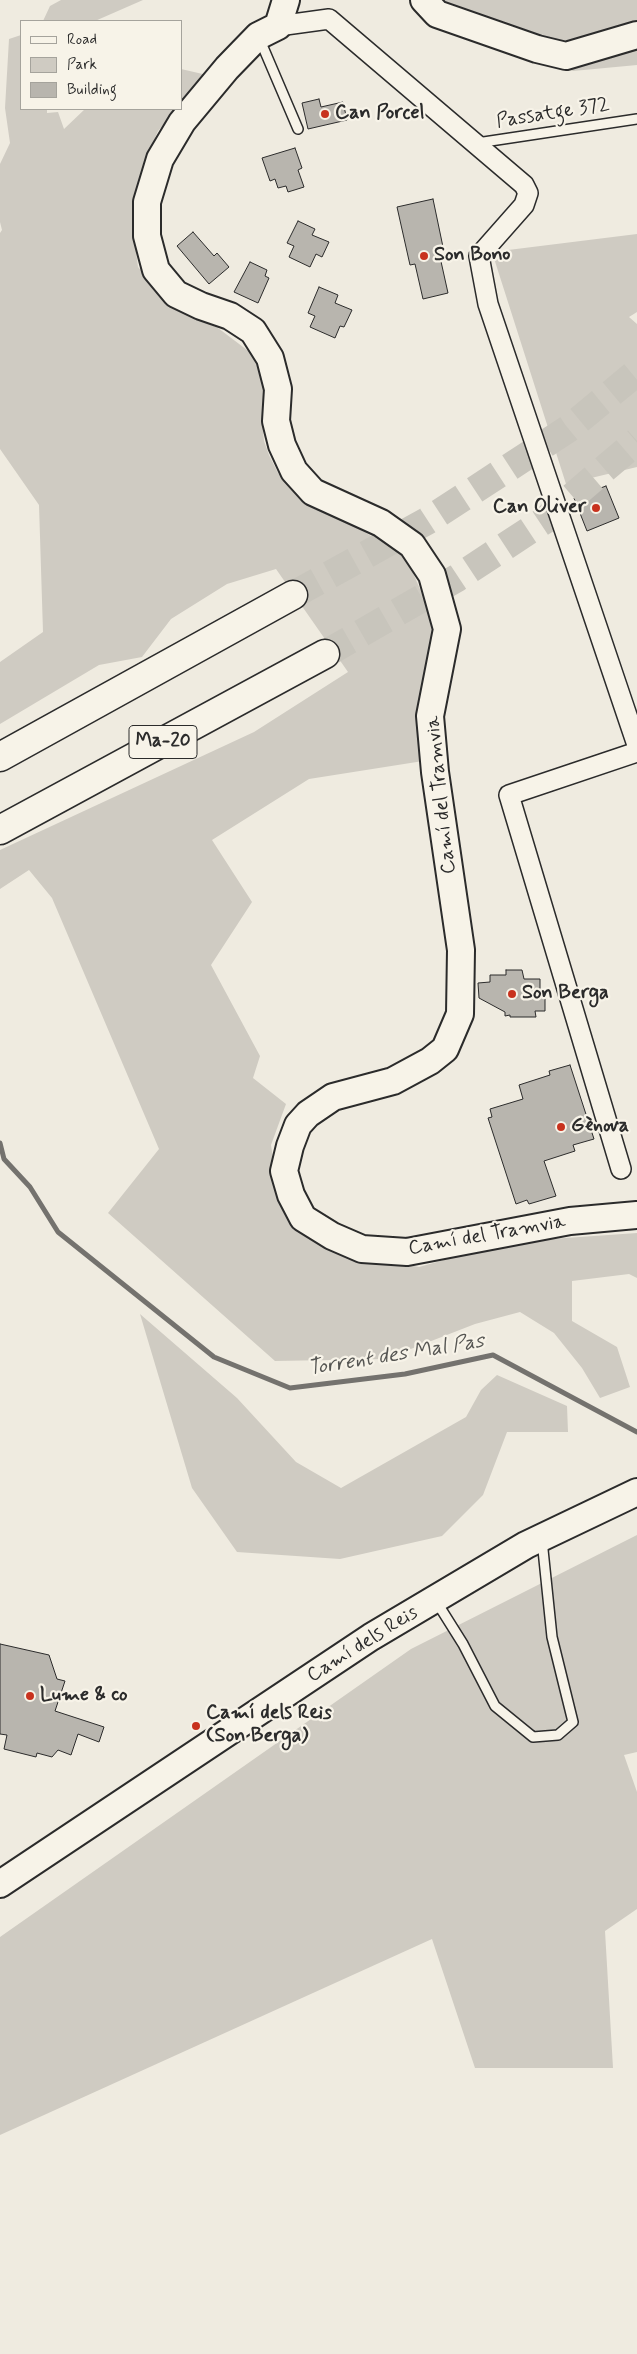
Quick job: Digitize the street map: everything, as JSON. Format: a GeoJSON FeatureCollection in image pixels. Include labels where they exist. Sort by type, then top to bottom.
{"type":"FeatureCollection","features":[{"type":"Feature","properties":{"kind":"highway"},"geometry":{"type":"LineString","coordinates":[[0,757],[293,595]]}},
{"type":"Feature","properties":{"kind":"highway","name":"Ma-20"},"geometry":{"type":"LineString","coordinates":[[0,830],[325,654]]}},
{"type":"Feature","properties":{"kind":"street"},"geometry":{"type":"LineString","coordinates":[[268,31],[286,0]]}},
{"type":"Feature","properties":{"kind":"street"},"geometry":{"type":"LineString","coordinates":[[424,0],[437,14],[537,49],[566,56],[637,35]]}},
{"type":"Feature","properties":{"kind":"street"},"geometry":{"type":"LineString","coordinates":[[268,31],[329,18],[524,185],[528,193],[524,205],[479,256],[488,304],[637,746]]}},
{"type":"Feature","properties":{"kind":"street","name":"Camí del Tramvia"},"geometry":{"type":"LineString","coordinates":[[268,31],[227,68],[182,122],[160,159],[147,202],[147,236],[156,270],[176,294],[201,306],[230,316],[253,331],[257,337],[270,358],[278,390],[276,421],[282,445],[294,471],[313,492],[381,523],[412,545],[432,575],[447,629],[430,716],[435,772],[461,950],[460,1014],[444,1049],[430,1061],[393,1081],[333,1097],[308,1114],[298,1125],[284,1170],[291,1195],[303,1218],[332,1236],[362,1249],[407,1252],[570,1221],[637,1215]]}},
{"type":"Feature","properties":{"kind":"street"},"geometry":{"type":"LineString","coordinates":[[621,1169],[509,795],[637,752]]}},
{"type":"Feature","properties":{"kind":"street","name":"Camí dels Reis"},"geometry":{"type":"LineString","coordinates":[[0,1884],[371,1637],[541,1537],[637,1492]]}},
{"type":"Feature","properties":{"kind":"lane"},"geometry":{"type":"LineString","coordinates":[[268,31],[298,129]]}},
{"type":"Feature","properties":{"kind":"lane","name":"Passatge 372"},"geometry":{"type":"LineString","coordinates":[[475,144],[637,119]]}},
{"type":"Feature","properties":{"kind":"lane"},"geometry":{"type":"LineString","coordinates":[[435,1599],[464,1644],[495,1706],[533,1737],[558,1735],[573,1722],[552,1637],[541,1537]]}},
{"type":"Feature","properties":{"kind":"green space"},"geometry":{"type":"Polygon","coordinates":[[[61,0],[143,0],[97,20],[43,20],[50,6],[61,0]]]}},
{"type":"Feature","properties":{"kind":"green space"},"geometry":{"type":"Polygon","coordinates":[[[415,0],[637,0],[637,65],[573,71],[415,0]]]}},
{"type":"Feature","properties":{"kind":"green space"},"geometry":{"type":"Polygon","coordinates":[[[20,35],[20,110],[47,110],[47,113],[58,112],[64,129],[84,110],[176,110],[158,131],[147,156],[138,192],[134,236],[138,267],[164,295],[189,315],[218,328],[251,353],[265,383],[262,420],[264,441],[278,473],[302,501],[354,525],[407,559],[432,617],[432,656],[423,761],[309,779],[212,840],[252,902],[211,965],[260,1056],[253,1078],[286,1104],[271,1145],[278,1191],[366,1257],[419,1267],[508,1242],[637,1233],[637,1278],[629,1274],[572,1281],[572,1321],[617,1347],[630,1387],[600,1398],[582,1368],[554,1333],[520,1312],[475,1324],[385,1359],[275,1361],[108,1213],[159,1149],[52,898],[29,870],[0,889],[0,850],[254,732],[348,672],[276,569],[227,584],[171,619],[142,657],[99,665],[0,724],[0,662],[43,632],[39,505],[0,449],[0,233],[2,230],[0,222],[0,164],[10,143],[5,108],[9,39],[20,35]]]}},
{"type":"Feature","properties":{"kind":"green space"},"geometry":{"type":"Polygon","coordinates":[[[182,69],[207,75],[182,103],[182,69]]]}},
{"type":"Feature","properties":{"kind":"green space"},"geometry":{"type":"Polygon","coordinates":[[[637,234],[637,312],[629,317],[637,324],[637,467],[566,484],[492,252],[637,234]]]}},
{"type":"Feature","properties":{"kind":"green space"},"geometry":{"type":"Polygon","coordinates":[[[140,1314],[237,1398],[296,1462],[341,1488],[466,1417],[481,1390],[497,1375],[567,1406],[568,1432],[507,1432],[483,1495],[442,1536],[340,1559],[237,1552],[192,1488],[140,1314]]]}},
{"type":"Feature","properties":{"kind":"green space"},"geometry":{"type":"Polygon","coordinates":[[[637,1535],[637,1752],[624,1755],[637,1792],[637,1909],[605,1931],[613,2068],[475,2068],[432,1939],[0,2135],[0,1937],[411,1649],[637,1535]]]}},
{"type":"Feature","properties":{"kind":"building","name":"Can Porcel"},"geometry":{"type":"Polygon","coordinates":[[[319,99],[321,107],[343,102],[347,120],[308,129],[302,103],[319,99]]]}},
{"type":"Feature","properties":{"kind":"building"},"geometry":{"type":"Polygon","coordinates":[[[295,148],[302,168],[298,170],[304,187],[288,192],[286,186],[278,188],[275,179],[270,181],[262,158],[295,148]]]}},
{"type":"Feature","properties":{"kind":"building","name":"Son Bono"},"geometry":{"type":"Polygon","coordinates":[[[433,199],[443,247],[438,248],[448,293],[423,299],[415,264],[410,265],[397,207],[433,199]]]}},
{"type":"Feature","properties":{"kind":"building"},"geometry":{"type":"Polygon","coordinates":[[[298,221],[315,229],[312,235],[329,242],[322,257],[316,254],[310,267],[289,257],[294,246],[287,243],[298,221]]]}},
{"type":"Feature","properties":{"kind":"building"},"geometry":{"type":"Polygon","coordinates":[[[193,232],[214,256],[217,253],[229,267],[209,284],[177,246],[193,232]]]}},
{"type":"Feature","properties":{"kind":"building"},"geometry":{"type":"Polygon","coordinates":[[[250,262],[267,270],[265,276],[269,278],[258,303],[234,292],[250,262]]]}},
{"type":"Feature","properties":{"kind":"building"},"geometry":{"type":"Polygon","coordinates":[[[319,287],[338,295],[335,303],[352,310],[344,327],[340,326],[335,338],[310,327],[315,316],[308,313],[319,287]]]}},
{"type":"Feature","properties":{"kind":"building","name":"Can Oliver"},"geometry":{"type":"Polygon","coordinates":[[[606,486],[619,518],[587,531],[574,498],[606,486]]]}},
{"type":"Feature","properties":{"kind":"building","name":"Son Berga"},"geometry":{"type":"Polygon","coordinates":[[[506,970],[522,970],[524,979],[540,979],[540,990],[545,990],[545,1011],[535,1011],[536,1017],[510,1017],[510,1015],[505,1016],[505,1012],[479,998],[478,983],[490,982],[490,975],[506,975],[506,970]]]}},
{"type":"Feature","properties":{"kind":"building","name":"Gènova"},"geometry":{"type":"Polygon","coordinates":[[[570,1065],[594,1139],[573,1145],[575,1151],[544,1161],[556,1196],[529,1204],[527,1200],[516,1204],[488,1118],[492,1117],[490,1109],[523,1099],[519,1085],[550,1075],[549,1071],[570,1065]]]}},
{"type":"Feature","properties":{"kind":"building","name":"Lume & co"},"geometry":{"type":"Polygon","coordinates":[[[0,1644],[49,1655],[57,1679],[65,1681],[55,1711],[104,1727],[99,1742],[78,1734],[71,1755],[58,1750],[52,1757],[37,1753],[36,1757],[4,1749],[7,1735],[0,1734],[0,1644]]]}},
{"type":"Feature","properties":{"kind":"waterway","name":"Torrent des Mal Pas"},"geometry":{"type":"LineString","coordinates":[[0,1143],[4,1159],[30,1187],[58,1232],[214,1357],[290,1388],[405,1374],[493,1355],[637,1432]]}},
{"type":"Feature","properties":{"kind":"tunnel"},"geometry":{"type":"LineString","coordinates":[[293,595],[427,521],[568,429],[637,372]]}},
{"type":"Feature","properties":{"kind":"tunnel"},"geometry":{"type":"LineString","coordinates":[[325,654],[457,578],[545,520],[637,441]]}},
{"type":"Feature","properties":{"kind":"place","name":"Can Porcel"},"geometry":{"type":"Point","coordinates":[325,114]}},
{"type":"Feature","properties":{"kind":"place","name":"Son Bono"},"geometry":{"type":"Point","coordinates":[424,256]}},
{"type":"Feature","properties":{"kind":"place","name":"Can Oliver"},"geometry":{"type":"Point","coordinates":[596,508]}},
{"type":"Feature","properties":{"kind":"place","name":"Son Berga"},"geometry":{"type":"Point","coordinates":[512,994]}},
{"type":"Feature","properties":{"kind":"place","name":"Gènova"},"geometry":{"type":"Point","coordinates":[561,1127]}},
{"type":"Feature","properties":{"kind":"place","name":"Lume & co"},"geometry":{"type":"Point","coordinates":[30,1696]}},
{"type":"Feature","properties":{"kind":"place","name":"Camí dels Reis (Son Berga)"},"geometry":{"type":"Point","coordinates":[196,1726]}}]}
